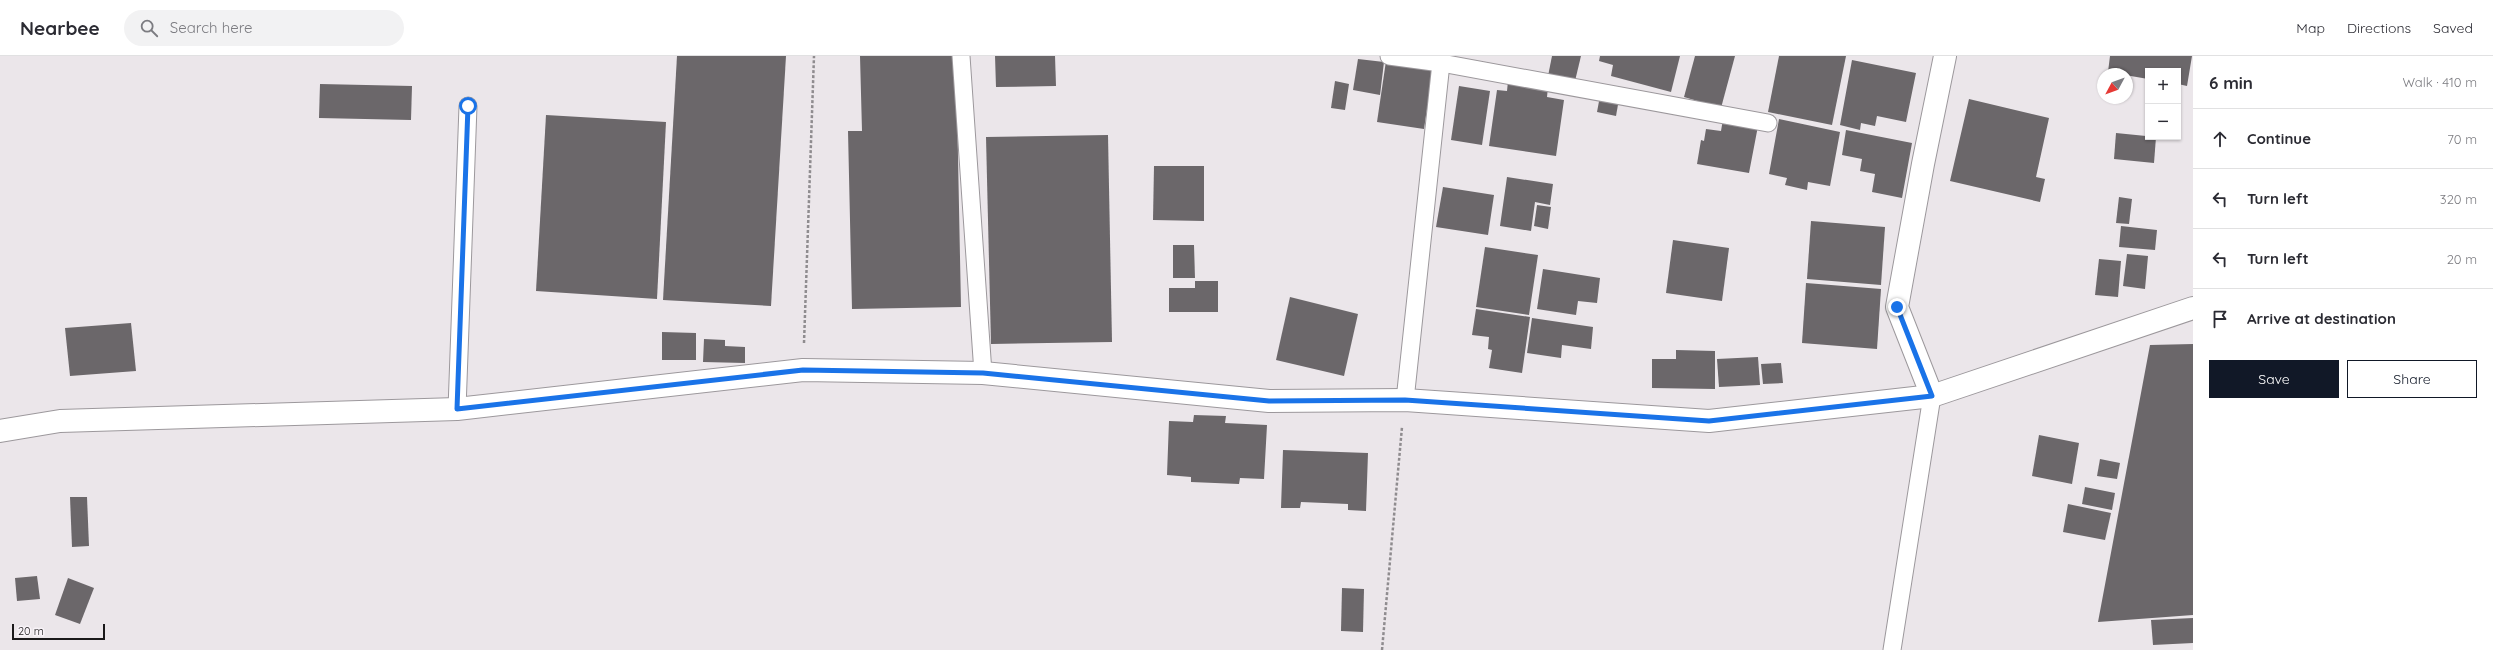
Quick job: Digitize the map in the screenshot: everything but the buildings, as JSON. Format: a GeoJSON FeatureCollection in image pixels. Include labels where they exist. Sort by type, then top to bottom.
{"type":"FeatureCollection","features":[{"type":"Feature","properties":{"kind":"street"},"geometry":{"type":"LineString","coordinates":[[1932,396],[1897,307],[1923,164],[1945,56]]}},
{"type":"Feature","properties":{"kind":"street"},"geometry":{"type":"LineString","coordinates":[[0,431],[60,421],[457,409],[803,370],[983,373],[1269,401],[1405,400],[1709,421],[1932,396],[2193,308]]}},
{"type":"Feature","properties":{"kind":"lane"},"geometry":{"type":"LineString","coordinates":[[961,56],[983,373]]}},
{"type":"Feature","properties":{"kind":"lane"},"geometry":{"type":"LineString","coordinates":[[1389,56],[1441,63],[1671,107],[1768,123]]}},
{"type":"Feature","properties":{"kind":"lane"},"geometry":{"type":"LineString","coordinates":[[1405,400],[1441,63]]}},
{"type":"Feature","properties":{"kind":"lane"},"geometry":{"type":"LineString","coordinates":[[457,409],[468,106]]}},
{"type":"Feature","properties":{"kind":"lane"},"geometry":{"type":"LineString","coordinates":[[1892,650],[1932,396]]}},
{"type":"Feature","properties":{"kind":"path"},"geometry":{"type":"LineString","coordinates":[[803,370],[814,56]]}},
{"type":"Feature","properties":{"kind":"path"},"geometry":{"type":"LineString","coordinates":[[1382,650],[1405,400]]}},
{"type":"Feature","properties":{"kind":"route"},"geometry":{"type":"LineString","coordinates":[[468,106],[457,409],[803,370],[983,373],[1269,401],[1405,400],[1709,421],[1932,396],[1897,307]]}}]}
